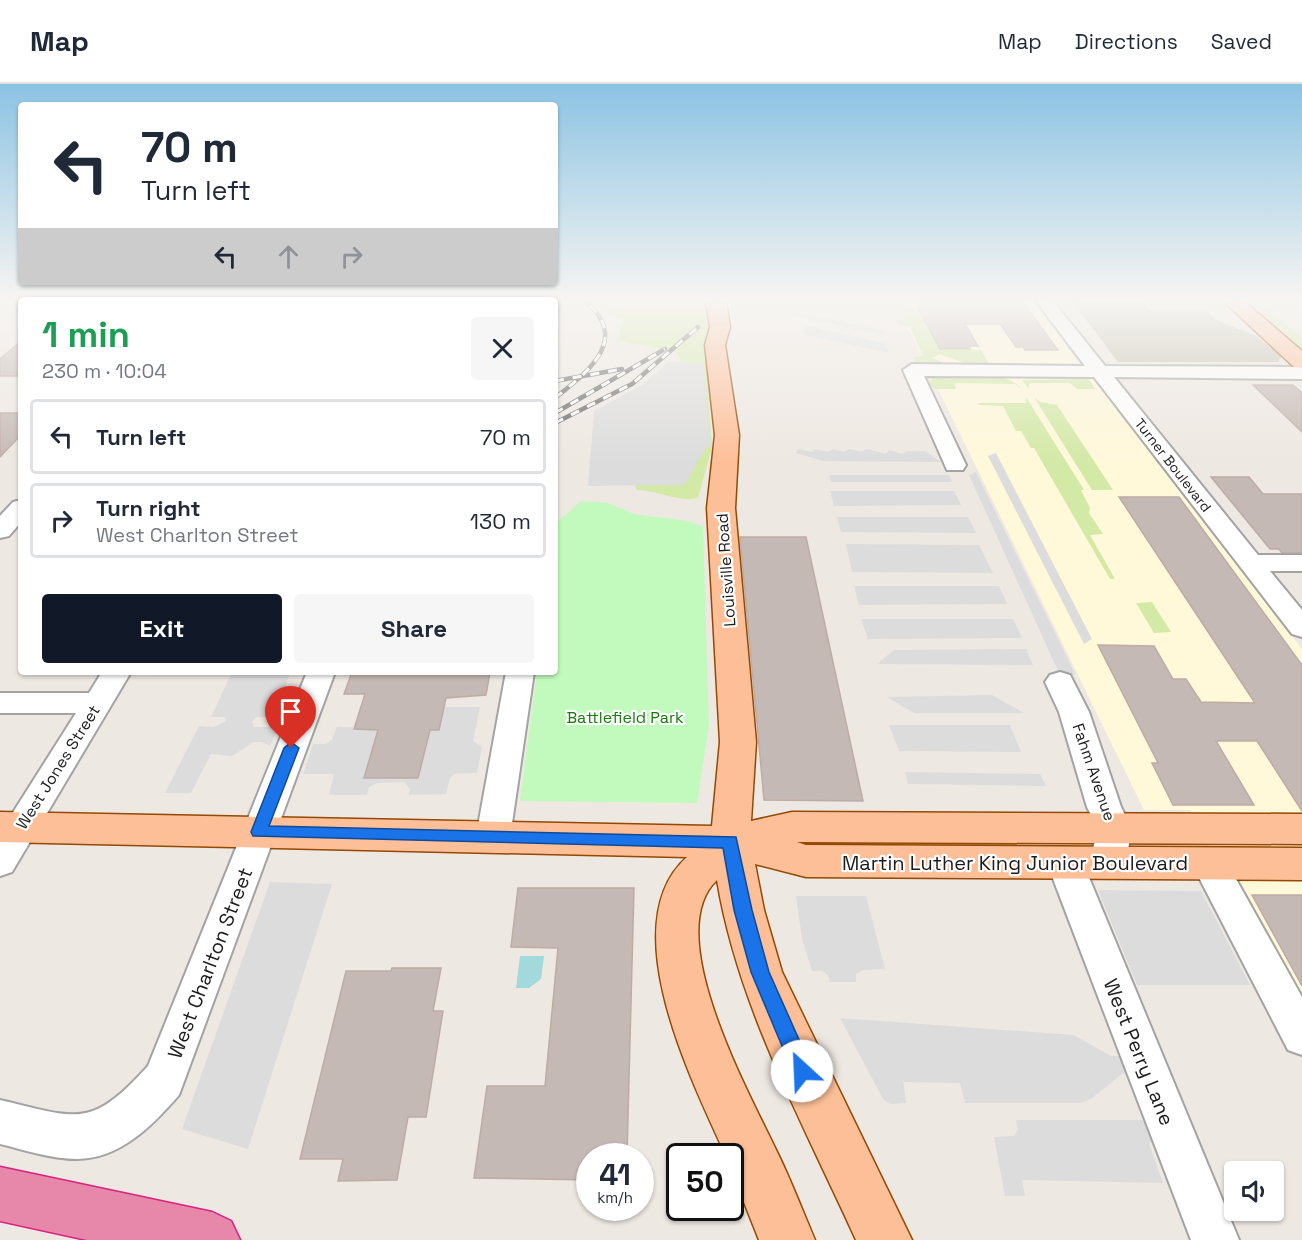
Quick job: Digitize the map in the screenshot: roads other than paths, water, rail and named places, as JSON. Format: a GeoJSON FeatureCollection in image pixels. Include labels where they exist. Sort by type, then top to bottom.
{"type":"FeatureCollection","features":[{"type":"Feature","properties":{"kind":"highway"},"geometry":{"type":"LineString","coordinates":[[0,1194],[212,1240]]}},
{"type":"Feature","properties":{"kind":"main road","name":"Louisville Road"},"geometry":{"type":"LineString","coordinates":[[716,355],[727,435],[721,508],[738,742],[730,842],[743,910],[760,972],[784,1030],[884,1240]]}},
{"type":"Feature","properties":{"kind":"main road","name":"Martin Luther King Junior Boulevard"},"geometry":{"type":"LineString","coordinates":[[730,842],[792,827],[1111,847],[1210,864],[1302,864]]}},
{"type":"Feature","properties":{"kind":"main road","name":"Martin Luther King Junior Boulevard"},"geometry":{"type":"LineString","coordinates":[[10,828],[730,842],[806,861],[1065,863],[1111,847],[1302,829]]}},
{"type":"Feature","properties":{"kind":"main road"},"geometry":{"type":"LineString","coordinates":[[730,842],[690,879],[676,923],[680,964],[692,1020],[723,1094],[762,1177],[787,1240]]}},
{"type":"Feature","properties":{"kind":"street","name":"Turner Boulevard"},"geometry":{"type":"LineString","coordinates":[[1087,355],[1302,628]]}},
{"type":"Feature","properties":{"kind":"street"},"geometry":{"type":"LineString","coordinates":[[955,465],[912,370],[1302,373]]}},
{"type":"Feature","properties":{"kind":"street"},"geometry":{"type":"LineString","coordinates":[[0,531],[15,509]]}},
{"type":"Feature","properties":{"kind":"street"},"geometry":{"type":"LineString","coordinates":[[1250,563],[1302,563]]}},
{"type":"Feature","properties":{"kind":"street","name":"West Jones Street"},"geometry":{"type":"LineString","coordinates":[[0,862],[10,828],[115,675]]}},
{"type":"Feature","properties":{"kind":"street","name":"West Charlton Street"},"geometry":{"type":"LineString","coordinates":[[0,1122],[78,1137],[105,1131],[150,1096],[164,1080],[320,675]]}},
{"type":"Feature","properties":{"kind":"street"},"geometry":{"type":"LineString","coordinates":[[493,837],[520,675]]}},
{"type":"Feature","properties":{"kind":"street","name":"Fahm Avenue"},"geometry":{"type":"LineString","coordinates":[[1060,682],[1074,712],[1104,807],[1111,847]]}},
{"type":"Feature","properties":{"kind":"street"},"geometry":{"type":"LineString","coordinates":[[0,703],[98,703]]}},
{"type":"Feature","properties":{"kind":"street","name":"West Perry Lane"},"geometry":{"type":"LineString","coordinates":[[1065,863],[1215,1240]]}},
{"type":"Feature","properties":{"kind":"street"},"geometry":{"type":"LineString","coordinates":[[1210,864],[1302,1036]]}},
{"type":"Feature","properties":{"kind":"water"},"geometry":{"type":"Polygon","coordinates":[[[520,956],[544,956],[541,979],[529,988],[516,988],[520,956]]]}},
{"type":"Feature","properties":{"kind":"railway"},"geometry":{"type":"LineString","coordinates":[[581,376],[599,355]]}},
{"type":"Feature","properties":{"kind":"railway"},"geometry":{"type":"LineString","coordinates":[[558,411],[655,355]]}},
{"type":"Feature","properties":{"kind":"railway"},"geometry":{"type":"LineString","coordinates":[[558,421],[632,384],[666,355]]}},
{"type":"Feature","properties":{"kind":"railway"},"geometry":{"type":"LineString","coordinates":[[581,376],[622,369]]}},
{"type":"Feature","properties":{"kind":"railway"},"geometry":{"type":"LineString","coordinates":[[558,380],[581,376]]}},
{"type":"Feature","properties":{"kind":"railway"},"geometry":{"type":"LineString","coordinates":[[558,395],[581,376]]}},
{"type":"Feature","properties":{"kind":"park label","name":"Battlefield Park"},"geometry":{"type":"Point","coordinates":[625,717]}}]}
